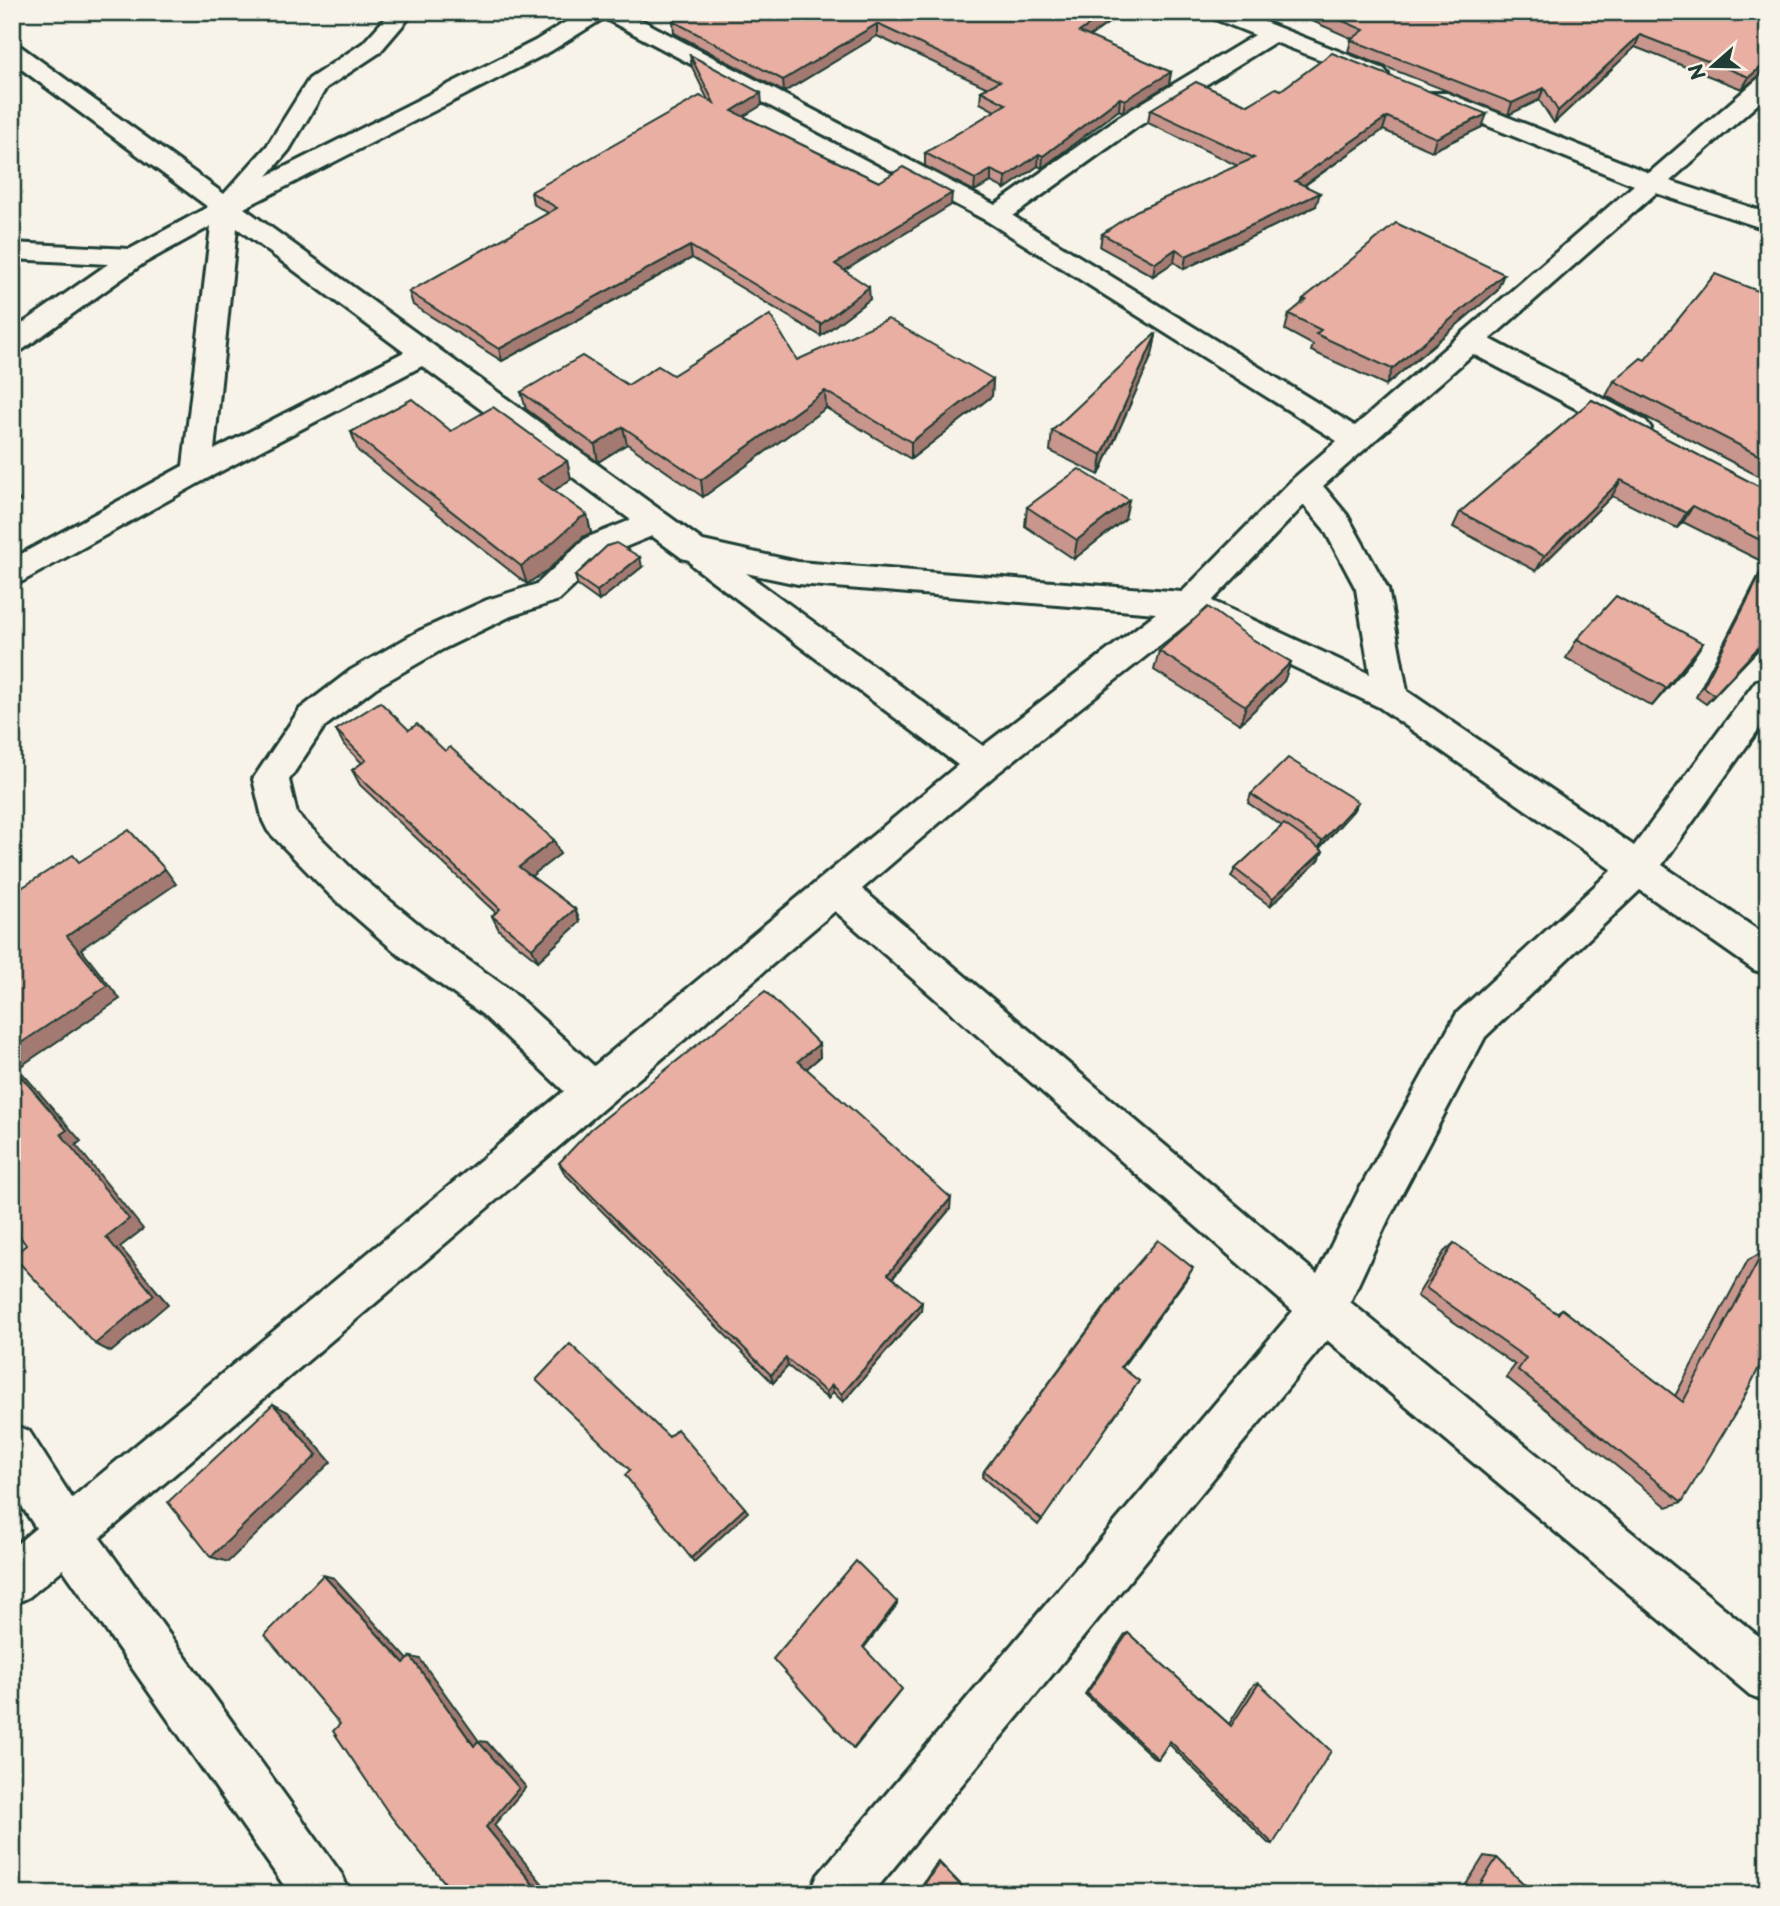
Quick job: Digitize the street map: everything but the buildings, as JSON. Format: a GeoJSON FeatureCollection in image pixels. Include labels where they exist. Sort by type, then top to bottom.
{"type":"FeatureCollection","features":[{"type":"Feature","properties":{"kind":"street"},"geometry":{"type":"LineString","coordinates":[[197,471],[226,207],[277,150],[317,84],[371,48],[403,12]]}},
{"type":"Feature","properties":{"kind":"street"},"geometry":{"type":"LineString","coordinates":[[12,344],[135,257],[226,207],[543,46],[598,12]]}},
{"type":"Feature","properties":{"kind":"street"},"geometry":{"type":"LineString","coordinates":[[609,12],[996,216],[1358,441]]}},
{"type":"Feature","properties":{"kind":"street"},"geometry":{"type":"LineString","coordinates":[[1218,12],[1652,183],[1768,222]]}},
{"type":"Feature","properties":{"kind":"street"},"geometry":{"type":"LineString","coordinates":[[996,216],[1128,122],[1274,33]]}},
{"type":"Feature","properties":{"kind":"street"},"geometry":{"type":"LineString","coordinates":[[15,57],[226,207],[983,765]]}},
{"type":"Feature","properties":{"kind":"street"},"geometry":{"type":"LineString","coordinates":[[12,1580],[983,765],[1189,604],[1306,485],[1768,82]]}},
{"type":"Feature","properties":{"kind":"street"},"geometry":{"type":"LineString","coordinates":[[12,251],[135,257]]}},
{"type":"Feature","properties":{"kind":"street"},"geometry":{"type":"LineString","coordinates":[[1471,341],[1657,439]]}},
{"type":"Feature","properties":{"kind":"street"},"geometry":{"type":"LineString","coordinates":[[12,573],[197,471],[425,353]]}},
{"type":"Feature","properties":{"kind":"street"},"geometry":{"type":"LineString","coordinates":[[1306,485],[1336,523],[1372,589],[1391,698]]}},
{"type":"Feature","properties":{"kind":"street"},"geometry":{"type":"LineString","coordinates":[[595,1093],[496,1002],[413,943],[343,884],[281,821],[271,779],[312,718],[363,679],[431,640],[499,608],[548,592],[597,547],[655,523]]}},
{"type":"Feature","properties":{"kind":"street"},"geometry":{"type":"LineString","coordinates":[[693,550],[798,573],[1189,604],[1391,698],[1768,958]]}},
{"type":"Feature","properties":{"kind":"street"},"geometry":{"type":"LineString","coordinates":[[837,1894],[1324,1309],[1372,1208],[1471,1025],[1638,869],[1768,690]]}},
{"type":"Feature","properties":{"kind":"street"},"geometry":{"type":"LineString","coordinates":[[837,890],[1324,1309],[1768,1677]]}},
{"type":"Feature","properties":{"kind":"street"},"geometry":{"type":"LineString","coordinates":[[12,1448],[68,1535],[323,1894]]}}]}
